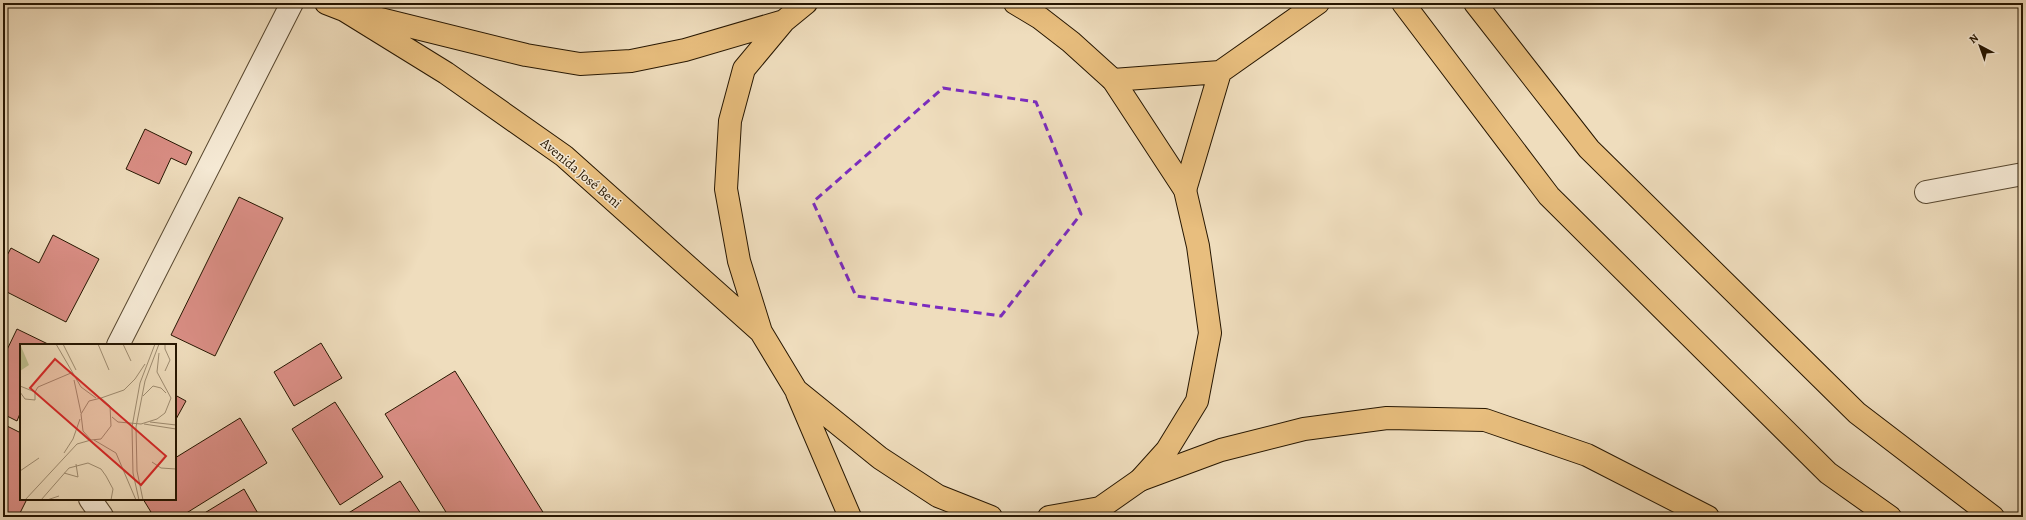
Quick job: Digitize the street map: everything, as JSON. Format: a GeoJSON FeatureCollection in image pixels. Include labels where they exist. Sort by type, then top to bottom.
{"type":"FeatureCollection","features":[{"type":"Feature","properties":{"kind":"main road"},"geometry":{"type":"LineString","coordinates":[[806,3],[784,21],[744,69],[730,121],[726,189],[739,261],[761,332],[796,390],[850,517]]}},
{"type":"Feature","properties":{"kind":"main road"},"geometry":{"type":"LineString","coordinates":[[1015,3],[1040,18],[1071,42],[1113,80],[1185,190],[1198,246],[1210,333],[1196,401],[1167,450],[1140,480],[1096,512],[1049,517]]}},
{"type":"Feature","properties":{"kind":"main road"},"geometry":{"type":"LineString","coordinates":[[1113,80],[1220,72],[1318,3]]}},
{"type":"Feature","properties":{"kind":"main road"},"geometry":{"type":"LineString","coordinates":[[1475,3],[1589,149],[1857,413],[1993,517]]}},
{"type":"Feature","properties":{"kind":"main road","name":"Avenida José Beni"},"geometry":{"type":"LineString","coordinates":[[335,7],[526,55],[580,64],[631,61],[685,50],[784,21]]}},
{"type":"Feature","properties":{"kind":"main road","name":"Avenida José Beni"},"geometry":{"type":"LineString","coordinates":[[335,7],[446,72],[564,156],[761,332]]}},
{"type":"Feature","properties":{"kind":"main road"},"geometry":{"type":"LineString","coordinates":[[1406,8],[1549,196],[1828,473],[1890,517]]}},
{"type":"Feature","properties":{"kind":"main road"},"geometry":{"type":"LineString","coordinates":[[1185,190],[1220,72]]}},
{"type":"Feature","properties":{"kind":"main road"},"geometry":{"type":"LineString","coordinates":[[796,390],[880,458],[938,496],[991,517]]}},
{"type":"Feature","properties":{"kind":"main road"},"geometry":{"type":"LineString","coordinates":[[1140,480],[1221,450],[1304,429],[1387,418],[1485,420],[1587,455],[1708,517]]}},
{"type":"Feature","properties":{"kind":"lane"},"geometry":{"type":"LineString","coordinates":[[119,344],[292,3]]}},
{"type":"Feature","properties":{"kind":"lane"},"geometry":{"type":"LineString","coordinates":[[1926,192],[2023,174]]}},
{"type":"Feature","properties":{"kind":"highlighted area"},"geometry":{"type":"Polygon","coordinates":[[[943,88],[1036,102],[1081,214],[1001,316],[856,296],[813,202],[943,88]]]}},
{"type":"Feature","properties":{"kind":"building"},"geometry":{"type":"Polygon","coordinates":[[[145,129],[192,152],[186,165],[171,158],[159,184],[126,169],[145,129]]]}},
{"type":"Feature","properties":{"kind":"building"},"geometry":{"type":"Polygon","coordinates":[[[239,197],[283,218],[215,356],[171,335],[239,197]]]}},
{"type":"Feature","properties":{"kind":"building"},"geometry":{"type":"Polygon","coordinates":[[[53,235],[99,259],[66,322],[3,290],[3,263],[11,248],[39,263],[53,235]]]}},
{"type":"Feature","properties":{"kind":"building"},"geometry":{"type":"Polygon","coordinates":[[[17,329],[48,344],[20,344],[20,414],[17,421],[3,414],[3,358],[17,329]]]}},
{"type":"Feature","properties":{"kind":"building"},"geometry":{"type":"Polygon","coordinates":[[[321,343],[342,378],[294,406],[274,372],[321,343]]]}},
{"type":"Feature","properties":{"kind":"building"},"geometry":{"type":"Polygon","coordinates":[[[455,371],[546,517],[449,517],[385,414],[455,371]]]}},
{"type":"Feature","properties":{"kind":"building"},"geometry":{"type":"Polygon","coordinates":[[[176,396],[186,401],[176,419],[176,396]]]}},
{"type":"Feature","properties":{"kind":"building"},"geometry":{"type":"Polygon","coordinates":[[[335,402],[383,477],[340,505],[292,429],[335,402]]]}},
{"type":"Feature","properties":{"kind":"building"},"geometry":{"type":"Polygon","coordinates":[[[240,418],[267,463],[180,517],[154,517],[144,500],[176,500],[176,457],[240,418]]]}},
{"type":"Feature","properties":{"kind":"building"},"geometry":{"type":"Polygon","coordinates":[[[3,424],[20,432],[20,500],[26,500],[18,517],[3,517],[3,424]]]}},
{"type":"Feature","properties":{"kind":"building"},"geometry":{"type":"Polygon","coordinates":[[[400,481],[423,517],[342,517],[400,481]]]}},
{"type":"Feature","properties":{"kind":"building"},"geometry":{"type":"Polygon","coordinates":[[[244,489],[260,517],[198,517],[244,489]]]}}]}
